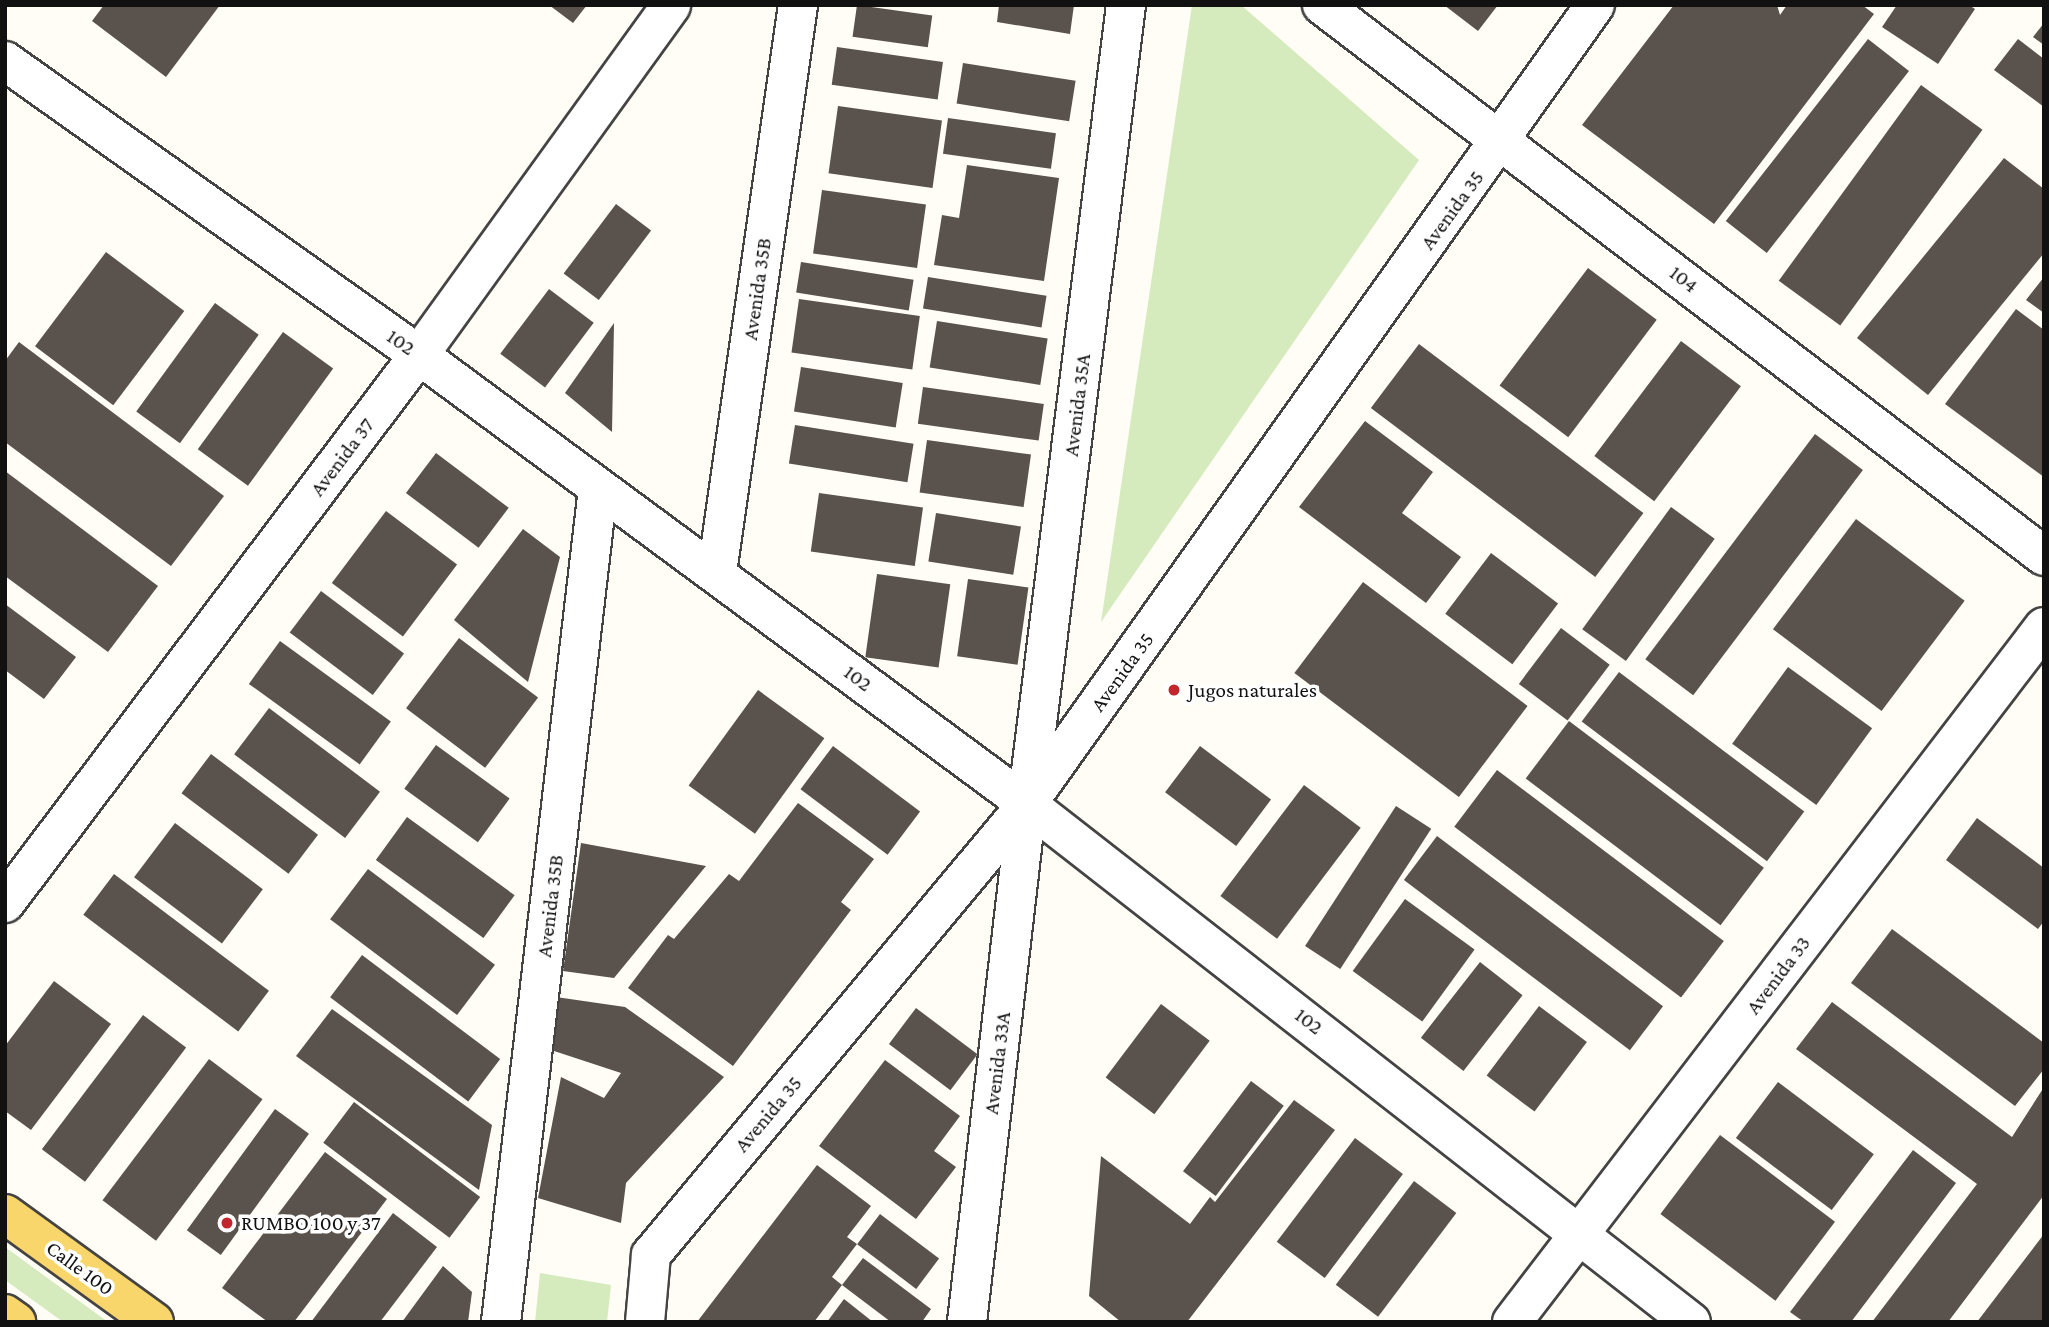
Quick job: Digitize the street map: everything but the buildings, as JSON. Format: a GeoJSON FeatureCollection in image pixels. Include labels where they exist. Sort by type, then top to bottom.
{"type":"FeatureCollection","features":[{"type":"Feature","properties":{"kind":"main road","name":"Calle 100"},"geometry":{"type":"LineString","coordinates":[[5,1214],[154,1322]]}},
{"type":"Feature","properties":{"kind":"main road"},"geometry":{"type":"LineString","coordinates":[[5,1314],[16,1322]]}},
{"type":"Feature","properties":{"kind":"street","name":"Avenida 37"},"geometry":{"type":"LineString","coordinates":[[5,903],[419,355],[671,5]]}},
{"type":"Feature","properties":{"kind":"street","name":"Avenida 35B"},"geometry":{"type":"LineString","coordinates":[[717,572],[798,5]]}},
{"type":"Feature","properties":{"kind":"street","name":"Avenida 35A"},"geometry":{"type":"LineString","coordinates":[[1027,804],[1126,5]]}},
{"type":"Feature","properties":{"kind":"street","name":"104"},"geometry":{"type":"LineString","coordinates":[[1322,5],[1503,139],[2044,556]]}},
{"type":"Feature","properties":{"kind":"street","name":"Avenida 35"},"geometry":{"type":"LineString","coordinates":[[645,1322],[651,1255],[1027,804],[1503,139],[1595,5]]}},
{"type":"Feature","properties":{"kind":"street","name":"102"},"geometry":{"type":"LineString","coordinates":[[5,61],[419,355],[598,489],[717,572],[1027,804],[1581,1231],[1691,1322]]}},
{"type":"Feature","properties":{"kind":"street","name":"Avenida 35B"},"geometry":{"type":"LineString","coordinates":[[501,1322],[598,489]]}},
{"type":"Feature","properties":{"kind":"street","name":"Avenida 33"},"geometry":{"type":"LineString","coordinates":[[1512,1322],[2044,627]]}},
{"type":"Feature","properties":{"kind":"street","name":"Avenida 33A"},"geometry":{"type":"LineString","coordinates":[[967,1322],[1027,804]]}},
{"type":"Feature","properties":{"kind":"green space"},"geometry":{"type":"Polygon","coordinates":[[[1192,5],[1241,5],[1419,160],[1101,622],[1192,5]]]}},
{"type":"Feature","properties":{"kind":"green space"},"geometry":{"type":"Polygon","coordinates":[[[5,1247],[108,1322],[63,1322],[5,1280],[5,1247]]]}},
{"type":"Feature","properties":{"kind":"green space"},"geometry":{"type":"Polygon","coordinates":[[[540,1273],[611,1285],[607,1322],[535,1322],[540,1273]]]}},
{"type":"Feature","properties":{"kind":"place","name":"Jugos naturales"},"geometry":{"type":"Point","coordinates":[1174,690]}},
{"type":"Feature","properties":{"kind":"place","name":"RUMBO 100 y 37"},"geometry":{"type":"Point","coordinates":[227,1223]}}]}
